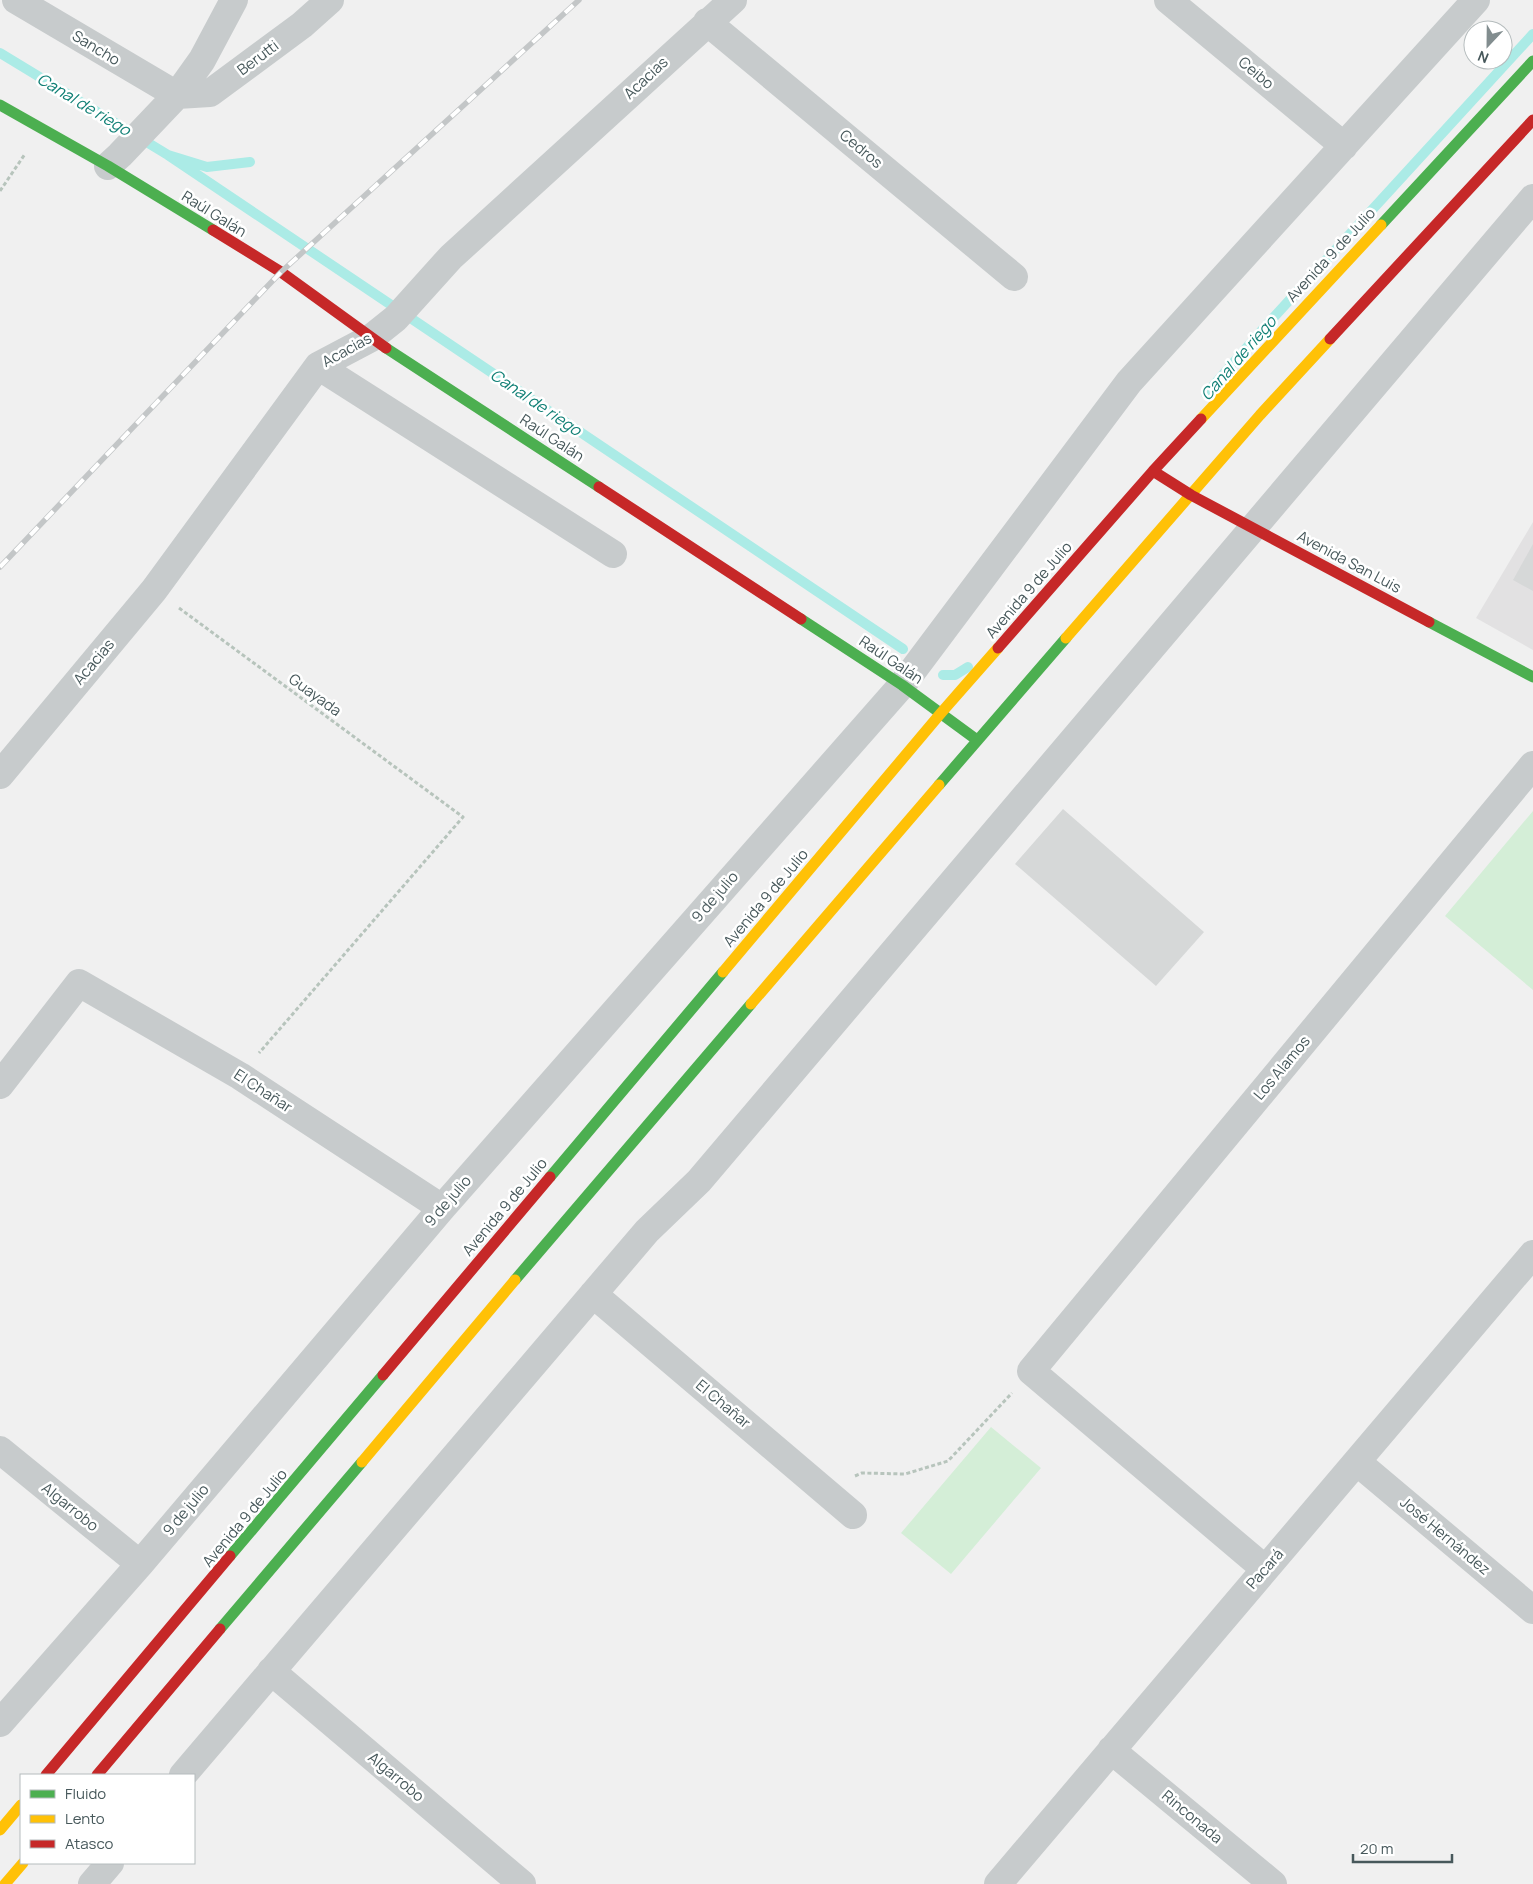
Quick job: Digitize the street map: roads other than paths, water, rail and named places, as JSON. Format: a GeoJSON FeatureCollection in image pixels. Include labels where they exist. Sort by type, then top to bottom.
{"type":"FeatureCollection","features":[{"type":"Feature","properties":{"kind":"main road","name":"Avenida 9 de Julio"},"geometry":{"type":"LineString","coordinates":[[47,1774],[941,713],[1153,471],[1533,61]]}},
{"type":"Feature","properties":{"kind":"main road","name":"Raúl Galán"},"geometry":{"type":"LineString","coordinates":[[0,105],[43,129],[114,160],[280,272],[371,338],[902,685],[977,740]]}},
{"type":"Feature","properties":{"kind":"main road"},"geometry":{"type":"LineString","coordinates":[[98,1774],[524,1270],[977,740],[1260,415],[1533,120]]}},
{"type":"Feature","properties":{"kind":"main road","name":"Avenida San Luis"},"geometry":{"type":"LineString","coordinates":[[1153,471],[1191,495],[1533,677]]}},
{"type":"Feature","properties":{"kind":"main road"},"geometry":{"type":"LineString","coordinates":[[0,1830],[20,1805]]}},
{"type":"Feature","properties":{"kind":"main road"},"geometry":{"type":"LineString","coordinates":[[5,1884],[22,1864]]}},
{"type":"Feature","properties":{"kind":"street","name":"Sancho"},"geometry":{"type":"LineString","coordinates":[[16,0],[177,95]]}},
{"type":"Feature","properties":{"kind":"street"},"geometry":{"type":"LineString","coordinates":[[114,160],[177,95],[202,60],[234,0]]}},
{"type":"Feature","properties":{"kind":"street","name":"Berutti"},"geometry":{"type":"LineString","coordinates":[[177,95],[210,93],[302,25],[330,0]]}},
{"type":"Feature","properties":{"kind":"street","name":"Acacias"},"geometry":{"type":"LineString","coordinates":[[0,775],[154,590],[318,366],[371,338],[396,318],[451,257],[733,0]]}},
{"type":"Feature","properties":{"kind":"street","name":"Ceibo"},"geometry":{"type":"LineString","coordinates":[[1168,0],[1344,146]]}},
{"type":"Feature","properties":{"kind":"street","name":"9 de julio"},"geometry":{"type":"LineString","coordinates":[[0,1723],[140,1564],[442,1208],[902,685],[1129,382],[1476,0]]}},
{"type":"Feature","properties":{"kind":"street","name":"Cedros"},"geometry":{"type":"LineString","coordinates":[[708,22],[1014,277]]}},
{"type":"Feature","properties":{"kind":"street"},"geometry":{"type":"LineString","coordinates":[[184,1774],[647,1231],[699,1181],[1533,198]]}},
{"type":"Feature","properties":{"kind":"street"},"geometry":{"type":"LineString","coordinates":[[318,366],[613,554]]}},
{"type":"Feature","properties":{"kind":"street","name":"Los Alamos"},"geometry":{"type":"LineString","coordinates":[[1265,1569],[1031,1371],[1533,764]]}},
{"type":"Feature","properties":{"kind":"street","name":"El Chañar"},"geometry":{"type":"LineString","coordinates":[[0,1085],[79,983],[240,1076],[442,1208]]}},
{"type":"Feature","properties":{"kind":"street","name":"Pacará"},"geometry":{"type":"LineString","coordinates":[[998,1884],[1533,1254]]}},
{"type":"Feature","properties":{"kind":"street","name":"El Chañar"},"geometry":{"type":"LineString","coordinates":[[593,1294],[853,1515]]}},
{"type":"Feature","properties":{"kind":"street","name":"Algarrobo"},"geometry":{"type":"LineString","coordinates":[[0,1450],[140,1564]]}},
{"type":"Feature","properties":{"kind":"street","name":"José Hernández"},"geometry":{"type":"LineString","coordinates":[[1356,1462],[1533,1610]]}},
{"type":"Feature","properties":{"kind":"street","name":"Algarrobo"},"geometry":{"type":"LineString","coordinates":[[271,1671],[522,1884]]}},
{"type":"Feature","properties":{"kind":"street","name":"Rinconada"},"geometry":{"type":"LineString","coordinates":[[1111,1750],[1273,1884]]}},
{"type":"Feature","properties":{"kind":"street"},"geometry":{"type":"LineString","coordinates":[[92,1884],[109,1864]]}},
{"type":"Feature","properties":{"kind":"waterway","name":"Canal de riego"},"geometry":{"type":"LineString","coordinates":[[1206,394],[1263,329],[1533,34]]}},
{"type":"Feature","properties":{"kind":"waterway","name":"Canal de riego"},"geometry":{"type":"LineString","coordinates":[[0,53],[168,155],[207,167],[250,162]]}},
{"type":"Feature","properties":{"kind":"waterway","name":"Canal de riego"},"geometry":{"type":"LineString","coordinates":[[168,155],[903,649]]}},
{"type":"Feature","properties":{"kind":"waterway","name":"Canal de riego"},"geometry":{"type":"LineString","coordinates":[[943,675],[955,675],[968,667]]}},
{"type":"Feature","properties":{"kind":"railway"},"geometry":{"type":"LineString","coordinates":[[0,567],[281,272],[579,0]]}}]}
